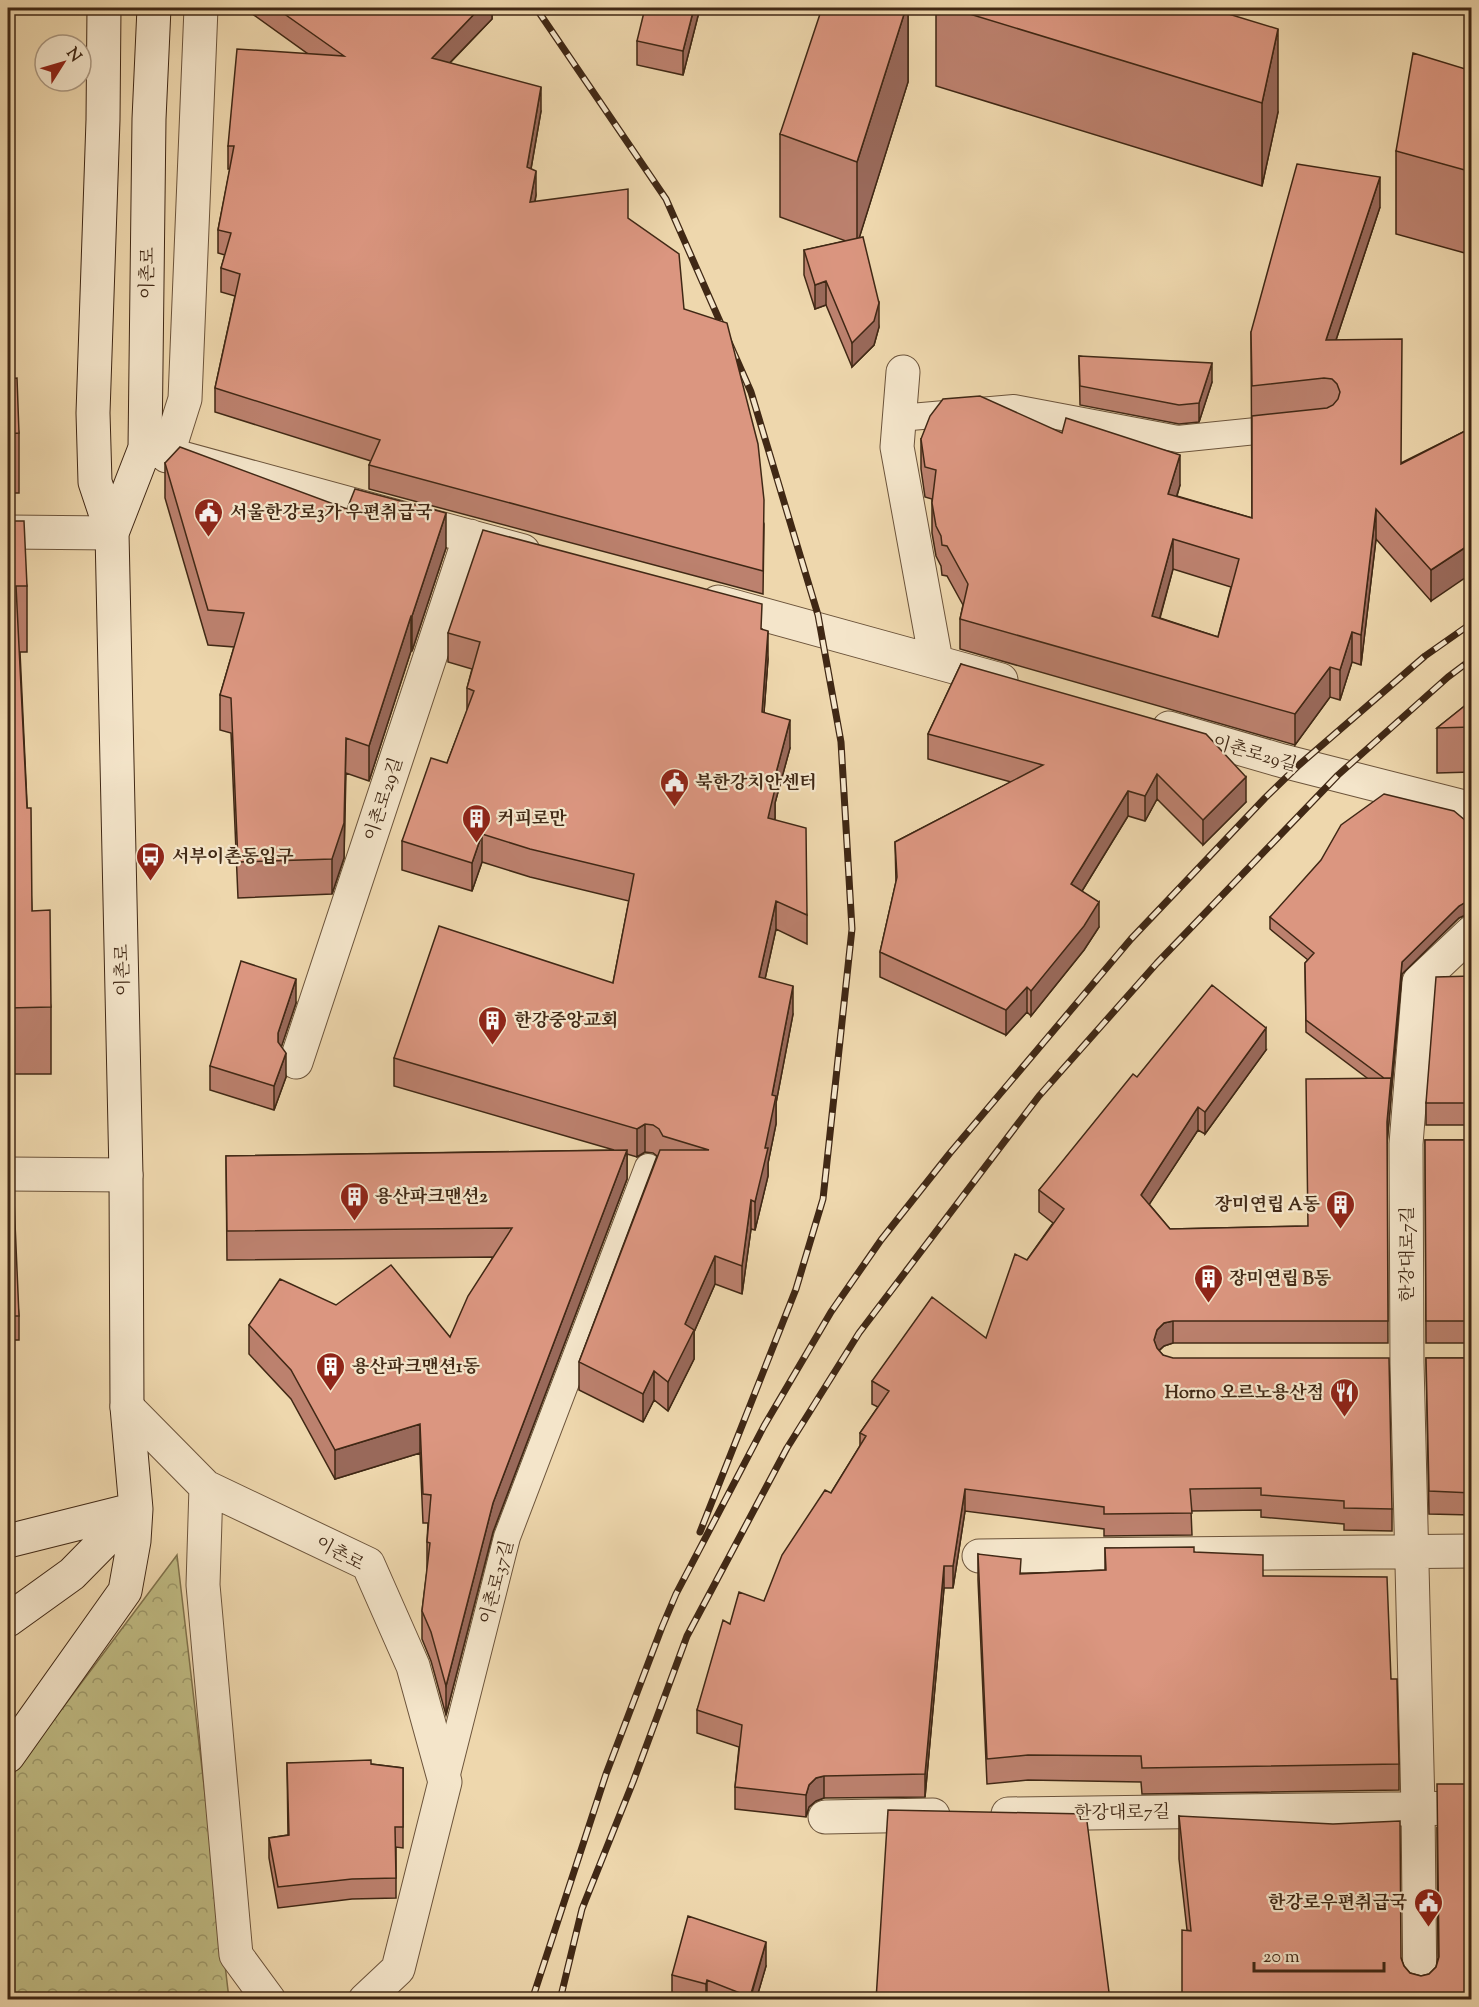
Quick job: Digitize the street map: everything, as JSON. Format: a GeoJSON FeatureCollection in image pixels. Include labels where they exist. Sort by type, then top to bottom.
{"type":"FeatureCollection","features":[{"type":"Feature","properties":{"kind":"street","name":"이촌로"},"geometry":{"type":"LineString","coordinates":[[8,1756],[125,1591],[134,1542],[136,1509],[127,1407],[126,1175],[112,533],[95,482],[93,414],[103,120],[104,8]]}},
{"type":"Feature","properties":{"kind":"street","name":"이촌로"},"geometry":{"type":"LineString","coordinates":[[112,533],[156,452],[149,119],[154,8]]}},
{"type":"Feature","properties":{"kind":"street"},"geometry":{"type":"LineString","coordinates":[[201,8],[185,399],[156,452],[549,557]]}},
{"type":"Feature","properties":{"kind":"street"},"geometry":{"type":"LineString","coordinates":[[903,372],[897,447],[936,661]]}},
{"type":"Feature","properties":{"kind":"street"},"geometry":{"type":"LineString","coordinates":[[8,532],[112,533]]}},
{"type":"Feature","properties":{"kind":"street","name":"이촌로29길"},"geometry":{"type":"LineString","coordinates":[[296,1062],[470,536]]}},
{"type":"Feature","properties":{"kind":"street"},"geometry":{"type":"LineString","coordinates":[[684,593],[1025,687]]}},
{"type":"Feature","properties":{"kind":"street","name":"이촌로29길"},"geometry":{"type":"LineString","coordinates":[[1137,719],[1283,761],[1472,809]]}},
{"type":"Feature","properties":{"kind":"street"},"geometry":{"type":"LineString","coordinates":[[1419,982],[1472,932]]}},
{"type":"Feature","properties":{"kind":"street"},"geometry":{"type":"LineString","coordinates":[[1419,982],[1461,981]]}},
{"type":"Feature","properties":{"kind":"street","name":"한강대로7길"},"geometry":{"type":"LineString","coordinates":[[1419,982],[1406,1144],[1407,1363],[1418,1808],[1420,2000]]}},
{"type":"Feature","properties":{"kind":"street"},"geometry":{"type":"LineString","coordinates":[[1406,1144],[1439,1144]]}},
{"type":"Feature","properties":{"kind":"street"},"geometry":{"type":"LineString","coordinates":[[8,1174],[126,1175]]}},
{"type":"Feature","properties":{"kind":"street"},"geometry":{"type":"LineString","coordinates":[[1372,1363],[1439,1362]]}},
{"type":"Feature","properties":{"kind":"street","name":"이촌로"},"geometry":{"type":"LineString","coordinates":[[127,1407],[206,1487],[368,1564],[413,1666],[445,1782]]}},
{"type":"Feature","properties":{"kind":"street"},"geometry":{"type":"LineString","coordinates":[[206,1487],[203,1585],[236,1955],[268,2000]]}},
{"type":"Feature","properties":{"kind":"street"},"geometry":{"type":"LineString","coordinates":[[8,1541],[136,1509]]}},
{"type":"Feature","properties":{"kind":"street"},"geometry":{"type":"LineString","coordinates":[[8,1620],[72,1574],[136,1509]]}},
{"type":"Feature","properties":{"kind":"street"},"geometry":{"type":"LineString","coordinates":[[979,1556],[1472,1551]]}},
{"type":"Feature","properties":{"kind":"street","name":"이촌로37길"},"geometry":{"type":"LineString","coordinates":[[365,2000],[398,1968],[445,1782]]}},
{"type":"Feature","properties":{"kind":"street","name":"한강대로7길"},"geometry":{"type":"LineString","coordinates":[[825,1817],[1472,1808]]}},
{"type":"Feature","properties":{"kind":"lane"},"geometry":{"type":"LineString","coordinates":[[899,418],[1014,408],[1178,438],[1313,425]]}},
{"type":"Feature","properties":{"kind":"lane","name":"이촌로37길"},"geometry":{"type":"LineString","coordinates":[[445,1782],[507,1538],[648,1167]]}},
{"type":"Feature","properties":{"kind":"green space"},"geometry":{"type":"Polygon","coordinates":[[[177,1555],[229,1999],[15,1999],[8,1985],[8,1781],[177,1555]]]}},
{"type":"Feature","properties":{"kind":"building"},"geometry":{"type":"Polygon","coordinates":[[[276,8],[480,8],[432,58],[541,87],[527,167],[536,171],[530,202],[628,189],[628,218],[679,254],[684,309],[727,323],[758,444],[764,500],[763,571],[369,465],[380,440],[215,388],[240,274],[221,268],[231,233],[218,230],[234,146],[228,146],[237,49],[344,56],[276,8]]]}},
{"type":"Feature","properties":{"kind":"building"},"geometry":{"type":"Polygon","coordinates":[[[645,8],[694,8],[683,51],[637,41],[645,8]]]}},
{"type":"Feature","properties":{"kind":"building"},"geometry":{"type":"Polygon","coordinates":[[[822,8],[906,8],[857,162],[780,134],[822,8]]]}},
{"type":"Feature","properties":{"kind":"building"},"geometry":{"type":"Polygon","coordinates":[[[950,8],[1209,8],[1278,29],[1262,103],[950,8]]]}},
{"type":"Feature","properties":{"kind":"building"},"geometry":{"type":"Polygon","coordinates":[[[1413,53],[1472,71],[1472,172],[1396,151],[1413,53]]]}},
{"type":"Feature","properties":{"kind":"building"},"geometry":{"type":"Polygon","coordinates":[[[1297,164],[1380,177],[1326,340],[1402,339],[1401,464],[1469,429],[1472,433],[1472,543],[1431,570],[1376,509],[1361,635],[1352,632],[1340,670],[1330,667],[1295,714],[960,619],[968,584],[947,546],[942,545],[932,503],[936,470],[925,467],[921,439],[930,416],[943,399],[980,396],[1062,433],[1066,418],[1180,455],[1168,494],[1252,518],[1252,416],[1327,408],[1338,399],[1340,392],[1332,379],[1324,378],[1252,386],[1251,332],[1297,164]],[[1173,539],[1152,616],[1218,637],[1239,559],[1173,539]]]}},
{"type":"Feature","properties":{"kind":"building"},"geometry":{"type":"Polygon","coordinates":[[[863,237],[879,303],[874,321],[852,343],[826,281],[815,285],[804,250],[863,237]]]}},
{"type":"Feature","properties":{"kind":"building"},"geometry":{"type":"Polygon","coordinates":[[[1079,356],[1212,363],[1199,403],[1179,405],[1080,386],[1079,356]]]}},
{"type":"Feature","properties":{"kind":"building"},"geometry":{"type":"Polygon","coordinates":[[[17,378],[19,433],[8,434],[8,379],[17,378]]]}},
{"type":"Feature","properties":{"kind":"building"},"geometry":{"type":"Polygon","coordinates":[[[180,447],[347,509],[355,489],[446,513],[369,746],[346,738],[344,823],[332,859],[238,862],[231,698],[220,695],[244,613],[208,610],[165,463],[180,447]]]}},
{"type":"Feature","properties":{"kind":"building"},"geometry":{"type":"Polygon","coordinates":[[[8,521],[24,521],[27,586],[16,586],[27,808],[31,808],[32,911],[50,910],[51,1007],[8,1008],[8,521]]]}},
{"type":"Feature","properties":{"kind":"building"},"geometry":{"type":"Polygon","coordinates":[[[483,530],[762,604],[761,629],[768,631],[762,712],[790,720],[772,788],[775,789],[768,818],[806,828],[807,915],[776,901],[759,977],[793,986],[772,1095],[776,1096],[765,1148],[768,1148],[755,1202],[751,1200],[742,1266],[715,1256],[685,1324],[694,1330],[668,1382],[654,1371],[643,1394],[579,1362],[660,1150],[709,1150],[663,1136],[653,1125],[645,1124],[637,1129],[394,1058],[439,926],[613,983],[634,874],[530,849],[482,834],[472,863],[402,841],[431,758],[447,763],[474,691],[467,688],[480,642],[448,633],[483,530]]]}},
{"type":"Feature","properties":{"kind":"building"},"geometry":{"type":"Polygon","coordinates":[[[961,664],[1206,734],[1246,777],[1203,820],[1157,774],[1145,796],[1128,791],[1071,884],[1099,902],[1084,926],[1031,991],[1027,987],[1006,1010],[880,952],[897,877],[895,842],[1043,765],[928,734],[961,664]]]}},
{"type":"Feature","properties":{"kind":"building"},"geometry":{"type":"Polygon","coordinates":[[[1472,700],[1472,727],[1437,728],[1472,700]]]}},
{"type":"Feature","properties":{"kind":"building"},"geometry":{"type":"Polygon","coordinates":[[[1384,794],[1454,811],[1472,826],[1472,897],[1459,906],[1402,962],[1391,1083],[1391,1078],[1384,1078],[1306,1020],[1305,963],[1314,953],[1270,917],[1321,860],[1341,825],[1384,794]]]}},
{"type":"Feature","properties":{"kind":"building"},"geometry":{"type":"Polygon","coordinates":[[[241,961],[296,979],[278,1033],[278,1042],[286,1053],[274,1086],[210,1066],[241,961]]]}},
{"type":"Feature","properties":{"kind":"building"},"geometry":{"type":"Polygon","coordinates":[[[1472,976],[1472,1103],[1426,1103],[1436,977],[1472,976]]]}},
{"type":"Feature","properties":{"kind":"building"},"geometry":{"type":"Polygon","coordinates":[[[1212,985],[1266,1028],[1205,1112],[1198,1107],[1141,1195],[1170,1229],[1308,1226],[1306,1079],[1391,1078],[1387,1122],[1388,1321],[1173,1321],[1164,1323],[1157,1330],[1154,1340],[1163,1355],[1173,1358],[1389,1358],[1392,1509],[1344,1508],[1344,1501],[1261,1495],[1261,1488],[1190,1489],[1192,1513],[1104,1514],[1104,1507],[965,1489],[953,1566],[944,1566],[925,1774],[824,1776],[816,1778],[809,1785],[806,1795],[735,1787],[742,1725],[697,1710],[723,1620],[730,1624],[739,1592],[764,1601],[782,1555],[825,1490],[831,1493],[866,1436],[860,1433],[889,1391],[872,1381],[932,1297],[986,1338],[1015,1254],[1027,1260],[1064,1209],[1039,1190],[1133,1074],[1137,1077],[1212,985]]]}},
{"type":"Feature","properties":{"kind":"building"},"geometry":{"type":"Polygon","coordinates":[[[1425,1140],[1472,1140],[1472,1321],[1426,1321],[1425,1140]]]}},
{"type":"Feature","properties":{"kind":"building"},"geometry":{"type":"Polygon","coordinates":[[[627,1150],[493,1503],[446,1686],[431,1632],[422,1611],[430,1543],[427,1542],[431,1495],[423,1494],[420,1424],[335,1450],[291,1370],[249,1325],[280,1279],[336,1305],[391,1265],[450,1337],[468,1296],[512,1228],[227,1231],[226,1156],[627,1150]]]}},
{"type":"Feature","properties":{"kind":"building"},"geometry":{"type":"Polygon","coordinates":[[[8,1200],[14,1200],[19,1316],[8,1316],[8,1200]]]}},
{"type":"Feature","properties":{"kind":"building"},"geometry":{"type":"Polygon","coordinates":[[[1426,1358],[1472,1358],[1472,1493],[1429,1491],[1426,1358]]]}},
{"type":"Feature","properties":{"kind":"building"},"geometry":{"type":"Polygon","coordinates":[[[1194,1547],[1194,1552],[1263,1555],[1263,1576],[1387,1577],[1391,1679],[1397,1679],[1399,1764],[1142,1768],[1141,1756],[1028,1755],[987,1759],[978,1554],[1021,1559],[1020,1574],[1106,1570],[1105,1548],[1194,1547]]]}},
{"type":"Feature","properties":{"kind":"building"},"geometry":{"type":"Polygon","coordinates":[[[371,1760],[371,1764],[403,1768],[403,1827],[395,1827],[396,1878],[352,1879],[278,1887],[269,1838],[289,1835],[287,1763],[371,1760]]]}},
{"type":"Feature","properties":{"kind":"building"},"geometry":{"type":"Polygon","coordinates":[[[1437,1784],[1472,1784],[1472,2000],[1182,2000],[1182,1930],[1191,1931],[1179,1816],[1333,1824],[1400,1821],[1401,1958],[1410,1973],[1421,1976],[1429,1974],[1436,1967],[1439,1957],[1437,1784]]]}},
{"type":"Feature","properties":{"kind":"building"},"geometry":{"type":"Polygon","coordinates":[[[888,1810],[1086,1814],[1110,2000],[876,2000],[888,1810]]]}},
{"type":"Feature","properties":{"kind":"building"},"geometry":{"type":"Polygon","coordinates":[[[688,1916],[766,1942],[750,1997],[707,1980],[706,1984],[672,1975],[688,1916]]]}},
{"type":"Feature","properties":{"kind":"railway"},"geometry":{"type":"LineString","coordinates":[[536,8],[666,199],[751,392],[818,615],[841,742],[852,929],[823,1199],[796,1289],[700,1532]]}},
{"type":"Feature","properties":{"kind":"railway"},"geometry":{"type":"LineString","coordinates":[[532,2000],[606,1774],[676,1594],[764,1426],[831,1312],[881,1240],[950,1153],[1131,939],[1299,765],[1425,656],[1472,623]]}},
{"type":"Feature","properties":{"kind":"railway"},"geometry":{"type":"LineString","coordinates":[[560,2000],[582,1909],[633,1782],[687,1636],[787,1448],[859,1333],[1039,1096],[1157,963],[1338,775],[1448,677],[1472,659]]}},
{"type":"Feature","properties":{"kind":"place","name":"서울한강로3가 우편취급국"},"geometry":{"type":"Point","coordinates":[209,538]}},
{"type":"Feature","properties":{"kind":"place","name":"북한강치안센터"},"geometry":{"type":"Point","coordinates":[674,808]}},
{"type":"Feature","properties":{"kind":"place","name":"커피로만"},"geometry":{"type":"Point","coordinates":[476,844]}},
{"type":"Feature","properties":{"kind":"place","name":"서부이촌동입구"},"geometry":{"type":"Point","coordinates":[151,882]}},
{"type":"Feature","properties":{"kind":"place","name":"한강중앙교회"},"geometry":{"type":"Point","coordinates":[493,1046]}},
{"type":"Feature","properties":{"kind":"place","name":"용산파크맨션2"},"geometry":{"type":"Point","coordinates":[354,1222]}},
{"type":"Feature","properties":{"kind":"place","name":"장미연립 A동"},"geometry":{"type":"Point","coordinates":[1341,1230]}},
{"type":"Feature","properties":{"kind":"place","name":"장미연립 B동"},"geometry":{"type":"Point","coordinates":[1208,1304]}},
{"type":"Feature","properties":{"kind":"place","name":"용산파크맨션1동"},"geometry":{"type":"Point","coordinates":[331,1392]}},
{"type":"Feature","properties":{"kind":"place","name":"Horno 오르노용산점"},"geometry":{"type":"Point","coordinates":[1345,1418]}},
{"type":"Feature","properties":{"kind":"place","name":"한강로우편취급국"},"geometry":{"type":"Point","coordinates":[1428,1928]}}]}
